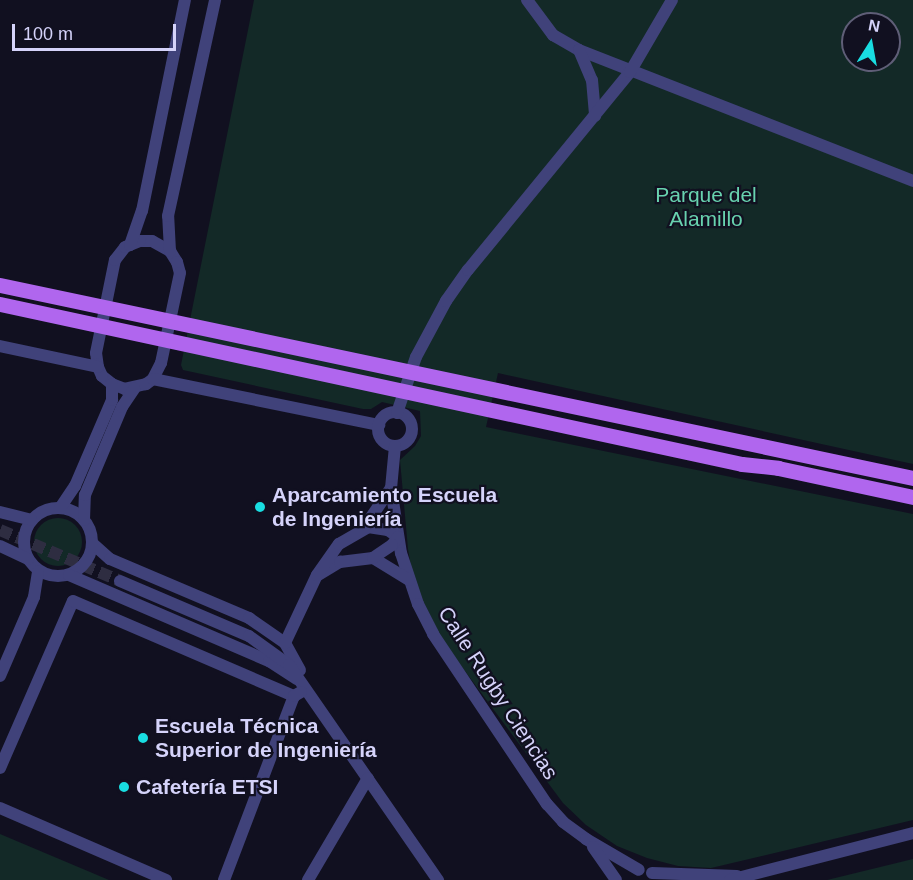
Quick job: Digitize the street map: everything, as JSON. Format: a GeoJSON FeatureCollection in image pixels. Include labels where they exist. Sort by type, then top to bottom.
{"type":"FeatureCollection","features":[{"type":"Feature","properties":{"kind":"main road"},"geometry":{"type":"LineString","coordinates":[[0,285],[913,478]]}},
{"type":"Feature","properties":{"kind":"main road"},"geometry":{"type":"LineString","coordinates":[[0,303],[742,464],[778,468],[913,497]]}},
{"type":"Feature","properties":{"kind":"main road"},"geometry":{"type":"LineString","coordinates":[[742,464],[777,477],[913,505]]}},
{"type":"Feature","properties":{"kind":"street"},"geometry":{"type":"LineString","coordinates":[[134,389],[112,384],[98,367],[96,353],[115,260],[130,245],[142,211],[185,0]]}},
{"type":"Feature","properties":{"kind":"street"},"geometry":{"type":"LineString","coordinates":[[170,251],[168,216],[214,0]]}},
{"type":"Feature","properties":{"kind":"street"},"geometry":{"type":"LineString","coordinates":[[526,0],[553,35],[579,50],[630,72],[685,91],[913,181]]}},
{"type":"Feature","properties":{"kind":"street"},"geometry":{"type":"LineString","coordinates":[[397,413],[417,357],[446,301],[533,188],[630,72],[672,0]]}},
{"type":"Feature","properties":{"kind":"street"},"geometry":{"type":"LineString","coordinates":[[579,50],[592,80],[595,116]]}},
{"type":"Feature","properties":{"kind":"street"},"geometry":{"type":"LineString","coordinates":[[130,245],[152,241],[170,251],[177,262],[180,273],[161,363],[153,379],[134,389],[124,403],[85,495],[84,520],[92,543],[110,559],[249,618],[285,643],[300,668],[304,684]]}},
{"type":"Feature","properties":{"kind":"street"},"geometry":{"type":"LineString","coordinates":[[0,346],[98,367]]}},
{"type":"Feature","properties":{"kind":"street"},"geometry":{"type":"LineString","coordinates":[[153,379],[379,425]]}},
{"type":"Feature","properties":{"kind":"street"},"geometry":{"type":"LineString","coordinates":[[60,508],[75,486],[112,400],[112,384]]}},
{"type":"Feature","properties":{"kind":"street"},"geometry":{"type":"LineString","coordinates":[[397,413],[407,418],[411,427],[409,438],[395,446],[382,440],[379,425],[384,417],[397,413]]}},
{"type":"Feature","properties":{"kind":"street","name":"Calle Rugby Ciencias"},"geometry":{"type":"LineString","coordinates":[[395,446],[391,488],[398,537],[409,580],[433,634],[461,679],[547,804],[563,822],[586,839]]}},
{"type":"Feature","properties":{"kind":"street"},"geometry":{"type":"LineString","coordinates":[[363,529],[391,488]]}},
{"type":"Feature","properties":{"kind":"street"},"geometry":{"type":"LineString","coordinates":[[84,520],[73,512],[60,508],[39,513],[31,520],[25,532],[23,546],[28,559],[38,571],[48,575],[69,575],[269,661],[304,684]]}},
{"type":"Feature","properties":{"kind":"street"},"geometry":{"type":"LineString","coordinates":[[0,512],[31,520]]}},
{"type":"Feature","properties":{"kind":"street"},"geometry":{"type":"LineString","coordinates":[[285,643],[317,575],[328,557],[349,536],[363,529],[378,527],[398,537],[392,545],[368,558],[340,562],[317,575]]}},
{"type":"Feature","properties":{"kind":"street"},"geometry":{"type":"LineString","coordinates":[[349,536],[352,549],[409,580]]}},
{"type":"Feature","properties":{"kind":"street"},"geometry":{"type":"LineString","coordinates":[[69,575],[86,562],[92,543]]}},
{"type":"Feature","properties":{"kind":"street"},"geometry":{"type":"LineString","coordinates":[[0,546],[28,559]]}},
{"type":"Feature","properties":{"kind":"street"},"geometry":{"type":"LineString","coordinates":[[0,676],[34,597],[38,571]]}},
{"type":"Feature","properties":{"kind":"street"},"geometry":{"type":"LineString","coordinates":[[120,581],[249,636],[276,653],[304,684],[438,880]]}},
{"type":"Feature","properties":{"kind":"street"},"geometry":{"type":"LineString","coordinates":[[0,768],[74,601],[294,696]]}},
{"type":"Feature","properties":{"kind":"street"},"geometry":{"type":"LineString","coordinates":[[224,880],[294,696],[304,684]]}},
{"type":"Feature","properties":{"kind":"street"},"geometry":{"type":"LineString","coordinates":[[308,880],[368,778]]}},
{"type":"Feature","properties":{"kind":"street"},"geometry":{"type":"LineString","coordinates":[[0,808],[166,880]]}},
{"type":"Feature","properties":{"kind":"street"},"geometry":{"type":"LineString","coordinates":[[586,839],[655,877],[735,878],[913,833]]}},
{"type":"Feature","properties":{"kind":"street"},"geometry":{"type":"LineString","coordinates":[[586,839],[602,857],[616,880]]}},
{"type":"Feature","properties":{"kind":"street"},"geometry":{"type":"LineString","coordinates":[[623,880],[633,871],[639,870]]}},
{"type":"Feature","properties":{"kind":"green space","name":"Parque del Alamillo"},"geometry":{"type":"Polygon","coordinates":[[[254,0],[913,0],[913,464],[498,373],[486,427],[913,514],[913,820],[711,868],[678,866],[647,858],[617,846],[586,825],[563,803],[459,663],[439,633],[422,599],[412,572],[408,549],[400,460],[415,446],[421,436],[420,411],[382,402],[371,409],[363,409],[183,370],[181,365],[254,0]]]}},
{"type":"Feature","properties":{"kind":"green space"},"geometry":{"type":"Polygon","coordinates":[[[53,518],[63,518],[75,525],[82,537],[82,547],[75,559],[63,566],[53,566],[38,555],[34,547],[34,537],[45,522],[53,518]]]}},
{"type":"Feature","properties":{"kind":"green space"},"geometry":{"type":"Polygon","coordinates":[[[0,834],[109,880],[0,880],[0,834]]]}},
{"type":"Feature","properties":{"kind":"green space"},"geometry":{"type":"Polygon","coordinates":[[[913,859],[913,880],[827,880],[913,859]]]}},
{"type":"Feature","properties":{"kind":"tunnel"},"geometry":{"type":"LineString","coordinates":[[0,530],[120,581]]}},
{"type":"Feature","properties":{"kind":"place","name":"Aparcamiento Escuela de Ingeniería"},"geometry":{"type":"Point","coordinates":[260,507]}},
{"type":"Feature","properties":{"kind":"place","name":"Escuela Técnica Superior de Ingeniería"},"geometry":{"type":"Point","coordinates":[143,738]}},
{"type":"Feature","properties":{"kind":"place","name":"Cafetería ETSI"},"geometry":{"type":"Point","coordinates":[124,787]}}]}
